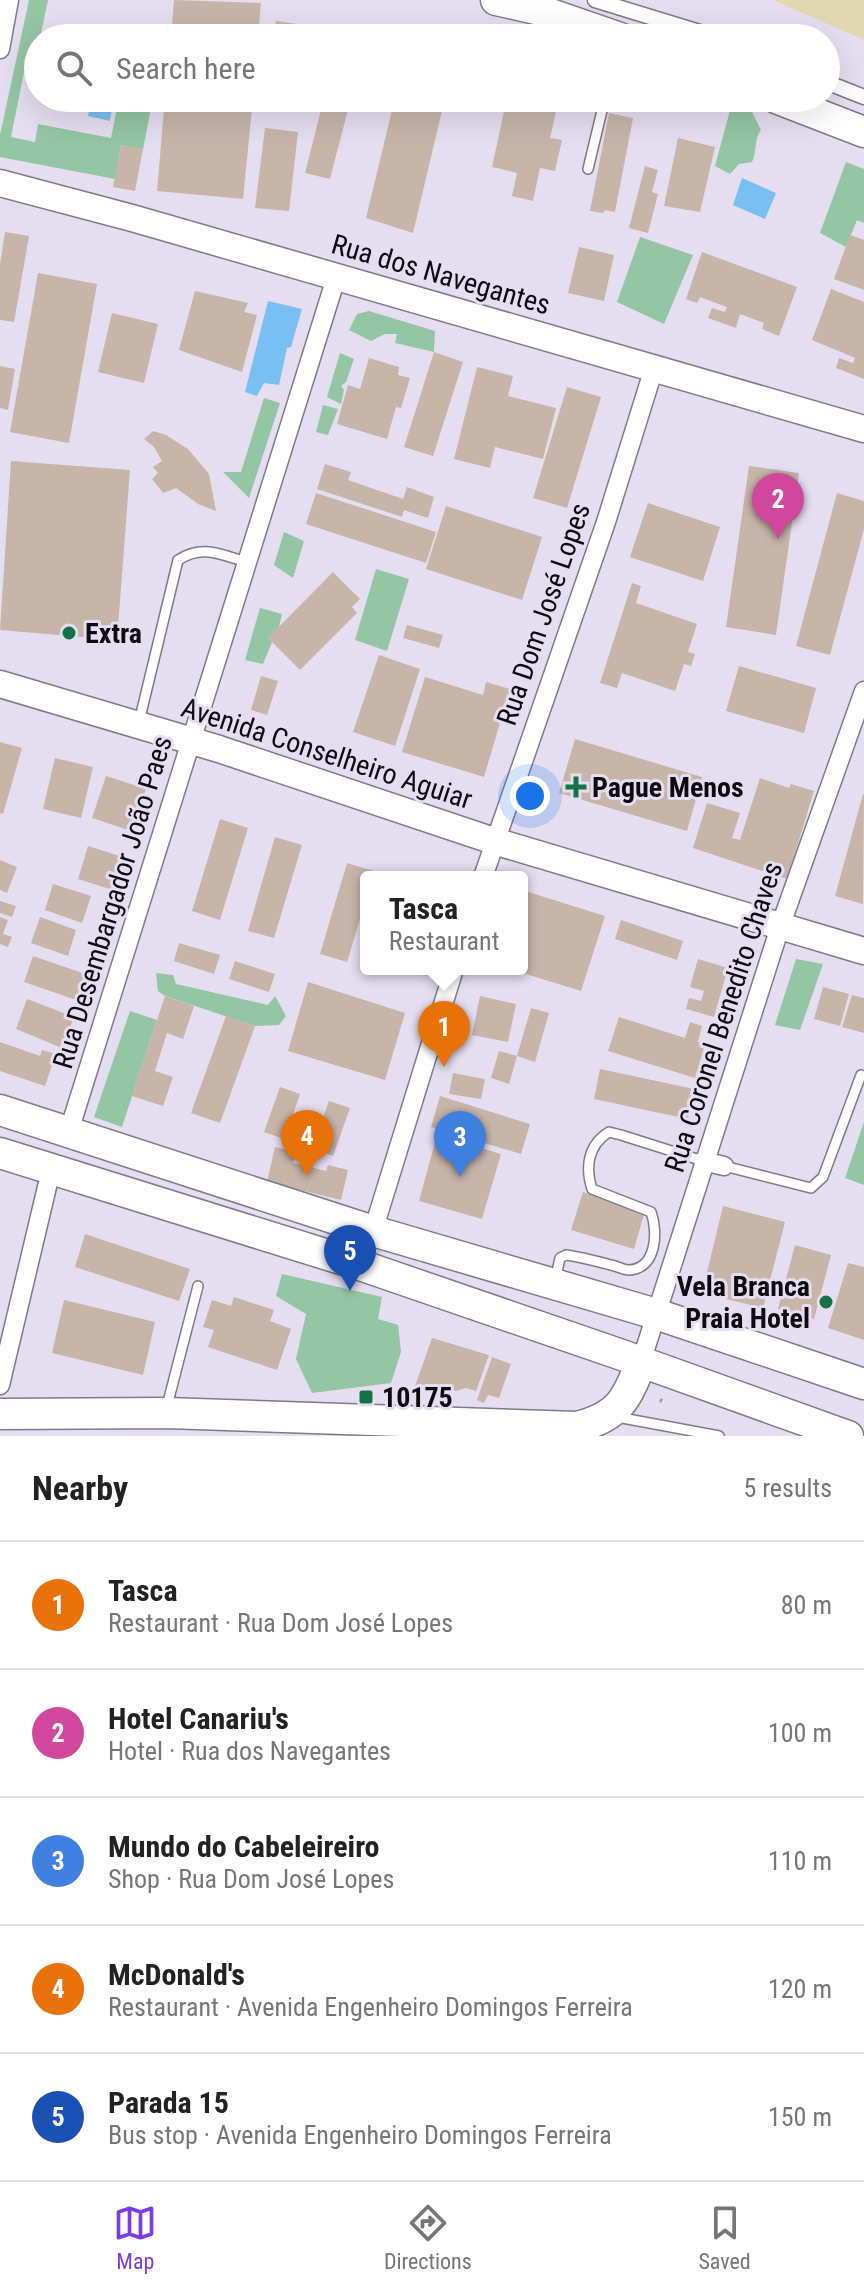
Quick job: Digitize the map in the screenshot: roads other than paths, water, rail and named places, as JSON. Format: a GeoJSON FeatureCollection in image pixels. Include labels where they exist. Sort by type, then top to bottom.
{"type":"FeatureCollection","features":[{"type":"Feature","properties":{"kind":"main road"},"geometry":{"type":"LineString","coordinates":[[496,0],[580,24]]}},
{"type":"Feature","properties":{"kind":"main road"},"geometry":{"type":"LineString","coordinates":[[812,112],[864,132]]}},
{"type":"Feature","properties":{"kind":"main road","name":"Rua dos Navegantes"},"geometry":{"type":"LineString","coordinates":[[0,183],[864,429]]}},
{"type":"Feature","properties":{"kind":"main road","name":"Avenida Conselheiro Aguiar"},"geometry":{"type":"LineString","coordinates":[[0,684],[192,740],[494,841],[864,951]]}},
{"type":"Feature","properties":{"kind":"main road"},"geometry":{"type":"LineString","coordinates":[[0,1110],[373,1231],[656,1314],[864,1384]]}},
{"type":"Feature","properties":{"kind":"main road"},"geometry":{"type":"LineString","coordinates":[[0,1153],[357,1264],[848,1436]]}},
{"type":"Feature","properties":{"kind":"main road"},"geometry":{"type":"LineString","coordinates":[[0,1414],[167,1410],[577,1427],[609,1416],[626,1398],[641,1362]]}},
{"type":"Feature","properties":{"kind":"street"},"geometry":{"type":"LineString","coordinates":[[0,49],[9,0]]}},
{"type":"Feature","properties":{"kind":"street"},"geometry":{"type":"LineString","coordinates":[[595,0],[673,24]]}},
{"type":"Feature","properties":{"kind":"street"},"geometry":{"type":"LineString","coordinates":[[840,88],[864,97]]}},
{"type":"Feature","properties":{"kind":"street","name":"Rua Desembargador João Paes"},"geometry":{"type":"LineString","coordinates":[[69,1131],[336,278]]}},
{"type":"Feature","properties":{"kind":"street","name":"Rua Dom José Lopes"},"geometry":{"type":"LineString","coordinates":[[485,871],[606,522],[654,368]]}},
{"type":"Feature","properties":{"kind":"street","name":"Rua Coronel Benedito Chaves"},"geometry":{"type":"LineString","coordinates":[[641,1362],[780,927],[864,694]]}},
{"type":"Feature","properties":{"kind":"street"},"geometry":{"type":"LineString","coordinates":[[373,1231],[452,975]]}},
{"type":"Feature","properties":{"kind":"street"},"geometry":{"type":"LineString","coordinates":[[703,1161],[724,1166]]}},
{"type":"Feature","properties":{"kind":"street"},"geometry":{"type":"LineString","coordinates":[[0,1385],[51,1170]]}},
{"type":"Feature","properties":{"kind":"lane"},"geometry":{"type":"LineString","coordinates":[[588,169],[602,112]]}},
{"type":"Feature","properties":{"kind":"lane"},"geometry":{"type":"LineString","coordinates":[[138,725],[178,560],[192,551],[206,551],[247,562]]}},
{"type":"Feature","properties":{"kind":"lane"},"geometry":{"type":"LineString","coordinates":[[724,1166],[811,1188],[823,1177],[861,1075]]}},
{"type":"Feature","properties":{"kind":"lane"},"geometry":{"type":"LineString","coordinates":[[554,1284],[560,1258],[566,1255],[626,1271],[640,1268],[652,1253],[657,1228],[651,1212],[592,1189],[588,1177],[591,1150],[599,1138],[609,1132],[703,1161]]}},
{"type":"Feature","properties":{"kind":"lane"},"geometry":{"type":"LineString","coordinates":[[167,1410],[198,1286]]}},
{"type":"Feature","properties":{"kind":"lane"},"geometry":{"type":"LineString","coordinates":[[609,1416],[719,1436]]}},
{"type":"Feature","properties":{"kind":"water"},"geometry":{"type":"Polygon","coordinates":[[[89,112],[112,112],[110,121],[88,116],[89,112]]]}},
{"type":"Feature","properties":{"kind":"water"},"geometry":{"type":"Polygon","coordinates":[[[742,178],[776,193],[765,219],[733,205],[742,178]]]}},
{"type":"Feature","properties":{"kind":"water"},"geometry":{"type":"Polygon","coordinates":[[[268,301],[302,309],[291,347],[287,348],[279,385],[264,383],[257,396],[245,392],[268,301]]]}},
{"type":"Feature","properties":{"kind":"place","name":"Hotel Canariu's"},"geometry":{"type":"Point","coordinates":[778,539]}},
{"type":"Feature","properties":{"kind":"place","name":"Extra"},"geometry":{"type":"Point","coordinates":[69,633]}},
{"type":"Feature","properties":{"kind":"place","name":"Pague Menos"},"geometry":{"type":"Point","coordinates":[576,787]}},
{"type":"Feature","properties":{"kind":"place","name":"Tasca"},"geometry":{"type":"Point","coordinates":[444,1067]}},
{"type":"Feature","properties":{"kind":"place","name":"McDonald's"},"geometry":{"type":"Point","coordinates":[307,1176]}},
{"type":"Feature","properties":{"kind":"place","name":"Mundo do Cabeleireiro"},"geometry":{"type":"Point","coordinates":[460,1177]}},
{"type":"Feature","properties":{"kind":"place","name":"Parada 15"},"geometry":{"type":"Point","coordinates":[350,1291]}},
{"type":"Feature","properties":{"kind":"place","name":"Vela Branca Praia Hotel"},"geometry":{"type":"Point","coordinates":[826,1302]}},
{"type":"Feature","properties":{"kind":"place","name":"10175"},"geometry":{"type":"Point","coordinates":[366,1397]}}]}
